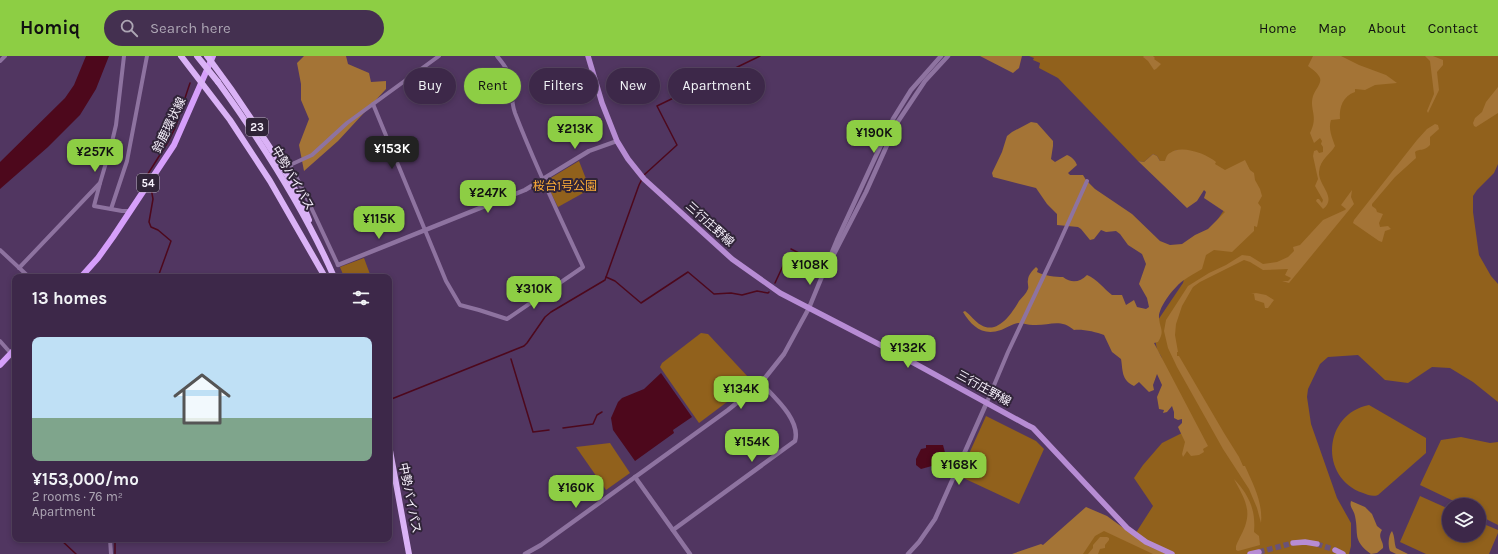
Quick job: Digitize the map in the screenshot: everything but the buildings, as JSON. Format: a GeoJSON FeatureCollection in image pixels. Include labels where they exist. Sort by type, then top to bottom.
{"type":"FeatureCollection","features":[{"type":"Feature","properties":{"kind":"highway"},"geometry":{"type":"LineString","coordinates":[[181,56],[230,120],[270,181],[322,274]]}},
{"type":"Feature","properties":{"kind":"highway","name":"中勢バイパス"},"geometry":{"type":"LineString","coordinates":[[197,56],[240,112],[290,187]]}},
{"type":"Feature","properties":{"kind":"highway","name":"23"},"geometry":{"type":"LineString","coordinates":[[210,58],[273,152],[290,187],[306,213],[317,242],[333,274]]}},
{"type":"Feature","properties":{"kind":"highway","name":"中勢バイパス"},"geometry":{"type":"LineString","coordinates":[[392,460],[410,554]]}},
{"type":"Feature","properties":{"kind":"main road","name":"三行庄野線"},"geometry":{"type":"LineString","coordinates":[[588,56],[602,103],[617,140],[628,159],[644,179],[732,259],[780,293],[892,351],[1033,428],[1127,528],[1151,545],[1172,554]]}},
{"type":"Feature","properties":{"kind":"main road","name":"鈴鹿環状線"},"geometry":{"type":"LineString","coordinates":[[84,274],[98,258],[174,145],[210,58]]}},
{"type":"Feature","properties":{"kind":"main road"},"geometry":{"type":"LineString","coordinates":[[0,365],[12,356]]}},
{"type":"Feature","properties":{"kind":"main road"},"geometry":{"type":"LineString","coordinates":[[1293,543],[1305,542],[1318,544]]}},
{"type":"Feature","properties":{"kind":"main road"},"geometry":{"type":"LineString","coordinates":[[1335,550],[1343,554]]}},
{"type":"Feature","properties":{"kind":"main road"},"geometry":{"type":"LineString","coordinates":[[1250,554],[1259,552]]}},
{"type":"Feature","properties":{"kind":"street"},"geometry":{"type":"LineString","coordinates":[[0,61],[5,56]]}},
{"type":"Feature","properties":{"kind":"street"},"geometry":{"type":"LineString","coordinates":[[124,56],[116,126],[94,206],[122,211],[130,210]]}},
{"type":"Feature","properties":{"kind":"street"},"geometry":{"type":"LineString","coordinates":[[111,209],[127,161],[147,56]]}},
{"type":"Feature","properties":{"kind":"street"},"geometry":{"type":"LineString","coordinates":[[438,56],[347,123],[312,155],[290,165],[338,265],[525,190],[589,151],[617,140]]}},
{"type":"Feature","properties":{"kind":"street"},"geometry":{"type":"LineString","coordinates":[[373,104],[446,281],[460,305],[507,319],[583,267],[542,179],[512,104],[510,77],[507,69],[497,56]]}},
{"type":"Feature","properties":{"kind":"street"},"geometry":{"type":"LineString","coordinates":[[525,554],[541,545],[728,410],[761,383],[784,354],[809,308],[826,270],[837,240],[893,119],[911,90],[941,56]]}},
{"type":"Feature","properties":{"kind":"street"},"geometry":{"type":"LineString","coordinates":[[826,270],[842,242],[897,123],[926,81],[948,56]]}},
{"type":"Feature","properties":{"kind":"street"},"geometry":{"type":"LineString","coordinates":[[908,554],[919,542],[935,518],[1008,352],[1087,181]]}},
{"type":"Feature","properties":{"kind":"street"},"geometry":{"type":"LineString","coordinates":[[19,268],[100,183]]}},
{"type":"Feature","properties":{"kind":"street"},"geometry":{"type":"LineString","coordinates":[[0,250],[26,274]]}},
{"type":"Feature","properties":{"kind":"street"},"geometry":{"type":"LineString","coordinates":[[0,341],[12,352]]}},
{"type":"Feature","properties":{"kind":"street"},"geometry":{"type":"LineString","coordinates":[[673,530],[795,441],[795,433],[789,414],[761,383]]}},
{"type":"Feature","properties":{"kind":"street"},"geometry":{"type":"LineString","coordinates":[[635,477],[690,554]]}},
{"type":"Feature","properties":{"kind":"street"},"geometry":{"type":"LineString","coordinates":[[110,542],[111,554]]}},
{"type":"Feature","properties":{"kind":"green space"},"geometry":{"type":"Polygon","coordinates":[[[1029,56],[1498,56],[1498,164],[1494,173],[1473,196],[1473,212],[1479,255],[1491,276],[1498,284],[1498,402],[1473,382],[1450,368],[1432,367],[1408,383],[1385,380],[1358,355],[1328,357],[1320,364],[1308,389],[1307,397],[1311,424],[1337,498],[1351,523],[1351,546],[1349,554],[1078,554],[1082,541],[1104,530],[1132,539],[1153,506],[1134,478],[1162,443],[1186,431],[1161,356],[1157,350],[1155,339],[1156,323],[1183,283],[1188,264],[1226,207],[1212,176],[1208,158],[1186,150],[1176,150],[1165,161],[1160,161],[1157,156],[1153,154],[1144,162],[1138,161],[1058,78],[1039,68],[1040,63],[1033,60],[1034,58],[1029,56]]]}},
{"type":"Feature","properties":{"kind":"green space","name":"桜台1号公園"},"geometry":{"type":"Polygon","coordinates":[[[579,161],[588,184],[585,192],[558,207],[547,185],[549,179],[579,161]]]}},
{"type":"Feature","properties":{"kind":"green space"},"geometry":{"type":"Polygon","coordinates":[[[364,258],[370,274],[343,274],[340,267],[364,258]]]}},
{"type":"Feature","properties":{"kind":"green space"},"geometry":{"type":"Polygon","coordinates":[[[701,333],[708,334],[749,378],[751,384],[699,423],[660,367],[662,363],[701,333]]]}},
{"type":"Feature","properties":{"kind":"green space"},"geometry":{"type":"Polygon","coordinates":[[[1369,405],[1426,438],[1426,453],[1378,495],[1374,496],[1363,493],[1349,485],[1339,474],[1333,461],[1332,447],[1335,433],[1342,420],[1354,411],[1369,405]]]}},
{"type":"Feature","properties":{"kind":"green space"},"geometry":{"type":"Polygon","coordinates":[[[986,416],[1036,441],[1044,449],[1019,504],[959,476],[986,416]]]}},
{"type":"Feature","properties":{"kind":"green space"},"geometry":{"type":"Polygon","coordinates":[[[1461,437],[1490,443],[1498,442],[1498,525],[1486,518],[1486,498],[1447,498],[1420,485],[1441,440],[1461,437]]]}},
{"type":"Feature","properties":{"kind":"green space"},"geometry":{"type":"Polygon","coordinates":[[[610,443],[630,473],[606,490],[576,447],[610,443]]]}},
{"type":"Feature","properties":{"kind":"green space"},"geometry":{"type":"Polygon","coordinates":[[[1420,496],[1442,506],[1442,542],[1486,542],[1486,525],[1498,530],[1489,554],[1426,554],[1400,542],[1420,496]]]}},
{"type":"Feature","properties":{"kind":"shaded area"},"geometry":{"type":"Polygon","coordinates":[[[86,56],[109,56],[96,89],[80,115],[48,147],[0,189],[0,162],[65,98],[74,85],[86,56]]]}},
{"type":"Feature","properties":{"kind":"shaded area"},"geometry":{"type":"Polygon","coordinates":[[[304,56],[346,56],[348,64],[369,73],[371,82],[386,81],[386,89],[338,141],[304,171],[299,145],[309,119],[301,100],[301,84],[297,63],[304,56]]]}},
{"type":"Feature","properties":{"kind":"shaded area"},"geometry":{"type":"Polygon","coordinates":[[[980,56],[1022,56],[1019,68],[1013,73],[980,56]]]}},
{"type":"Feature","properties":{"kind":"shaded area"},"geometry":{"type":"Polygon","coordinates":[[[1153,56],[1155,58],[1154,59],[1161,64],[1154,70],[1148,61],[1143,57],[1153,56]]]}},
{"type":"Feature","properties":{"kind":"shaded area"},"geometry":{"type":"Polygon","coordinates":[[[1313,56],[1341,56],[1359,65],[1386,75],[1397,83],[1375,85],[1365,90],[1355,89],[1355,92],[1347,96],[1341,106],[1340,119],[1331,120],[1330,130],[1335,146],[1323,160],[1319,172],[1321,182],[1329,200],[1323,209],[1316,201],[1319,199],[1322,203],[1323,200],[1315,186],[1318,179],[1313,156],[1314,151],[1317,150],[1319,153],[1323,152],[1323,147],[1321,144],[1322,141],[1320,138],[1314,143],[1310,133],[1314,122],[1312,101],[1320,80],[1318,74],[1308,66],[1313,56]]]}},
{"type":"Feature","properties":{"kind":"shaded area"},"geometry":{"type":"Polygon","coordinates":[[[1425,56],[1433,56],[1443,60],[1443,65],[1437,72],[1439,90],[1428,113],[1427,111],[1434,94],[1430,61],[1425,56]]]}},
{"type":"Feature","properties":{"kind":"shaded area"},"geometry":{"type":"Polygon","coordinates":[[[1498,87],[1498,113],[1476,127],[1474,126],[1473,123],[1475,118],[1482,112],[1486,102],[1498,87]]]}},
{"type":"Feature","properties":{"kind":"shaded area"},"geometry":{"type":"Polygon","coordinates":[[[1031,122],[1037,123],[1053,141],[1051,159],[1055,162],[1067,155],[1072,158],[1077,165],[1068,173],[1070,175],[1083,175],[1095,189],[1132,214],[1160,241],[1170,245],[1182,244],[1195,235],[1208,229],[1225,212],[1204,198],[1206,192],[1204,190],[1197,201],[1187,208],[1138,161],[1144,162],[1153,154],[1157,156],[1160,161],[1165,161],[1168,154],[1175,150],[1181,149],[1194,151],[1207,156],[1216,162],[1215,164],[1225,170],[1245,160],[1250,170],[1254,173],[1255,180],[1262,196],[1258,203],[1261,207],[1257,227],[1254,226],[1254,231],[1232,252],[1214,250],[1206,255],[1202,269],[1176,287],[1164,303],[1159,313],[1162,330],[1158,342],[1154,343],[1208,446],[1203,449],[1204,452],[1199,455],[1191,456],[1187,451],[1183,457],[1182,454],[1185,442],[1178,427],[1182,423],[1182,419],[1178,420],[1174,418],[1172,406],[1167,412],[1163,413],[1164,410],[1159,409],[1157,397],[1162,385],[1157,374],[1153,385],[1154,390],[1149,392],[1139,382],[1134,386],[1130,384],[1123,374],[1121,359],[1112,352],[1104,335],[1089,331],[1074,330],[1069,326],[1059,323],[1033,325],[1018,323],[995,332],[989,332],[983,331],[974,326],[963,312],[965,311],[981,325],[993,327],[999,325],[1008,317],[1026,292],[1028,288],[1029,276],[1036,267],[1038,269],[1037,272],[1050,276],[1063,277],[1070,281],[1079,281],[1087,275],[1112,295],[1122,295],[1126,305],[1134,300],[1137,307],[1146,309],[1149,307],[1147,298],[1139,284],[1146,264],[1142,254],[1128,245],[1120,234],[1116,231],[1106,232],[1101,230],[1094,239],[1090,240],[1078,227],[1057,225],[1057,214],[1047,204],[1036,188],[993,177],[992,173],[1002,152],[1007,136],[1031,122]]]}},
{"type":"Feature","properties":{"kind":"shaded area"},"geometry":{"type":"Polygon","coordinates":[[[1435,124],[1438,125],[1439,129],[1430,137],[1430,145],[1415,152],[1416,158],[1395,177],[1372,204],[1377,212],[1383,214],[1379,223],[1380,227],[1388,226],[1391,229],[1385,231],[1382,242],[1379,241],[1353,223],[1354,220],[1417,140],[1427,129],[1435,124]]]}},
{"type":"Feature","properties":{"kind":"shaded area"},"geometry":{"type":"Polygon","coordinates":[[[1352,190],[1351,197],[1354,204],[1289,283],[1282,281],[1288,281],[1291,278],[1285,275],[1288,269],[1263,270],[1244,260],[1193,287],[1182,306],[1176,324],[1175,335],[1178,352],[1177,356],[1179,356],[1243,466],[1245,466],[1259,500],[1261,523],[1257,508],[1249,489],[1223,449],[1168,348],[1164,331],[1166,320],[1188,286],[1242,255],[1250,256],[1263,264],[1277,262],[1288,257],[1294,251],[1293,247],[1300,245],[1323,220],[1346,209],[1341,205],[1352,190]]]}},
{"type":"Feature","properties":{"kind":"shaded area"},"geometry":{"type":"Polygon","coordinates":[[[1256,293],[1266,295],[1274,300],[1268,308],[1265,308],[1264,303],[1255,300],[1254,294],[1251,294],[1256,293]]]}},
{"type":"Feature","properties":{"kind":"shaded area"},"geometry":{"type":"Polygon","coordinates":[[[661,373],[692,417],[673,430],[674,433],[635,461],[613,430],[611,418],[618,402],[622,398],[644,389],[661,373]]]}},
{"type":"Feature","properties":{"kind":"shaded area"},"geometry":{"type":"Polygon","coordinates":[[[926,445],[943,445],[947,460],[921,469],[916,465],[916,459],[921,449],[926,448],[926,445]]]}},
{"type":"Feature","properties":{"kind":"shaded area"},"geometry":{"type":"Polygon","coordinates":[[[1234,479],[1244,491],[1253,510],[1254,532],[1259,536],[1260,545],[1238,551],[1236,550],[1236,546],[1245,526],[1247,511],[1242,495],[1234,479]]]}},
{"type":"Feature","properties":{"kind":"shaded area"},"geometry":{"type":"Polygon","coordinates":[[[1351,501],[1365,507],[1372,514],[1377,526],[1382,530],[1380,537],[1383,543],[1383,548],[1377,553],[1371,554],[1361,545],[1357,537],[1355,516],[1351,501]]]}},
{"type":"Feature","properties":{"kind":"shaded area"},"geometry":{"type":"Polygon","coordinates":[[[1086,507],[1107,516],[1148,546],[1166,554],[1153,554],[1104,531],[1095,536],[1083,554],[1012,554],[1041,544],[1043,545],[1086,507]]]}},
{"type":"Feature","properties":{"kind":"shaded area"},"geometry":{"type":"Polygon","coordinates":[[[1392,531],[1396,548],[1408,554],[1396,554],[1390,551],[1389,541],[1392,531]]]}},
{"type":"Feature","properties":{"kind":"shaded area"},"geometry":{"type":"Polygon","coordinates":[[[1100,537],[1109,538],[1105,548],[1100,549],[1098,554],[1088,554],[1093,548],[1093,545],[1100,537]]]}},
{"type":"Feature","properties":{"kind":"waterway"},"geometry":{"type":"LineString","coordinates":[[644,175],[677,145],[657,106],[760,56]]}},
{"type":"Feature","properties":{"kind":"waterway"},"geometry":{"type":"LineString","coordinates":[[146,177],[175,128],[190,83]]}},
{"type":"Feature","properties":{"kind":"waterway"},"geometry":{"type":"LineString","coordinates":[[392,399],[524,346],[545,317],[551,312],[605,280],[642,179]]}},
{"type":"Feature","properties":{"kind":"waterway"},"geometry":{"type":"LineString","coordinates":[[151,188],[153,199],[149,222],[151,227],[158,230],[171,241],[159,274]]}},
{"type":"Feature","properties":{"kind":"waterway"},"geometry":{"type":"LineString","coordinates":[[791,249],[817,262]]}},
{"type":"Feature","properties":{"kind":"waterway"},"geometry":{"type":"LineString","coordinates":[[775,283],[788,255]]}},
{"type":"Feature","properties":{"kind":"waterway"},"geometry":{"type":"LineString","coordinates":[[606,277],[615,281],[641,303],[688,272],[714,294],[731,293],[742,295],[757,291],[769,292]]}},
{"type":"Feature","properties":{"kind":"waterway"},"geometry":{"type":"LineString","coordinates":[[511,359],[533,432],[549,430]]}},
{"type":"Feature","properties":{"kind":"waterway"},"geometry":{"type":"LineString","coordinates":[[563,428],[593,424],[597,415],[602,412]]}},
{"type":"Feature","properties":{"kind":"waterway"},"geometry":{"type":"LineString","coordinates":[[63,542],[76,554]]}},
{"type":"Feature","properties":{"kind":"waterway"},"geometry":{"type":"LineString","coordinates":[[115,542],[115,554]]}},
{"type":"Feature","properties":{"kind":"tunnel"},"geometry":{"type":"LineString","coordinates":[[1259,552],[1293,543]]}},
{"type":"Feature","properties":{"kind":"tunnel"},"geometry":{"type":"LineString","coordinates":[[1317,544],[1335,550]]}}]}
